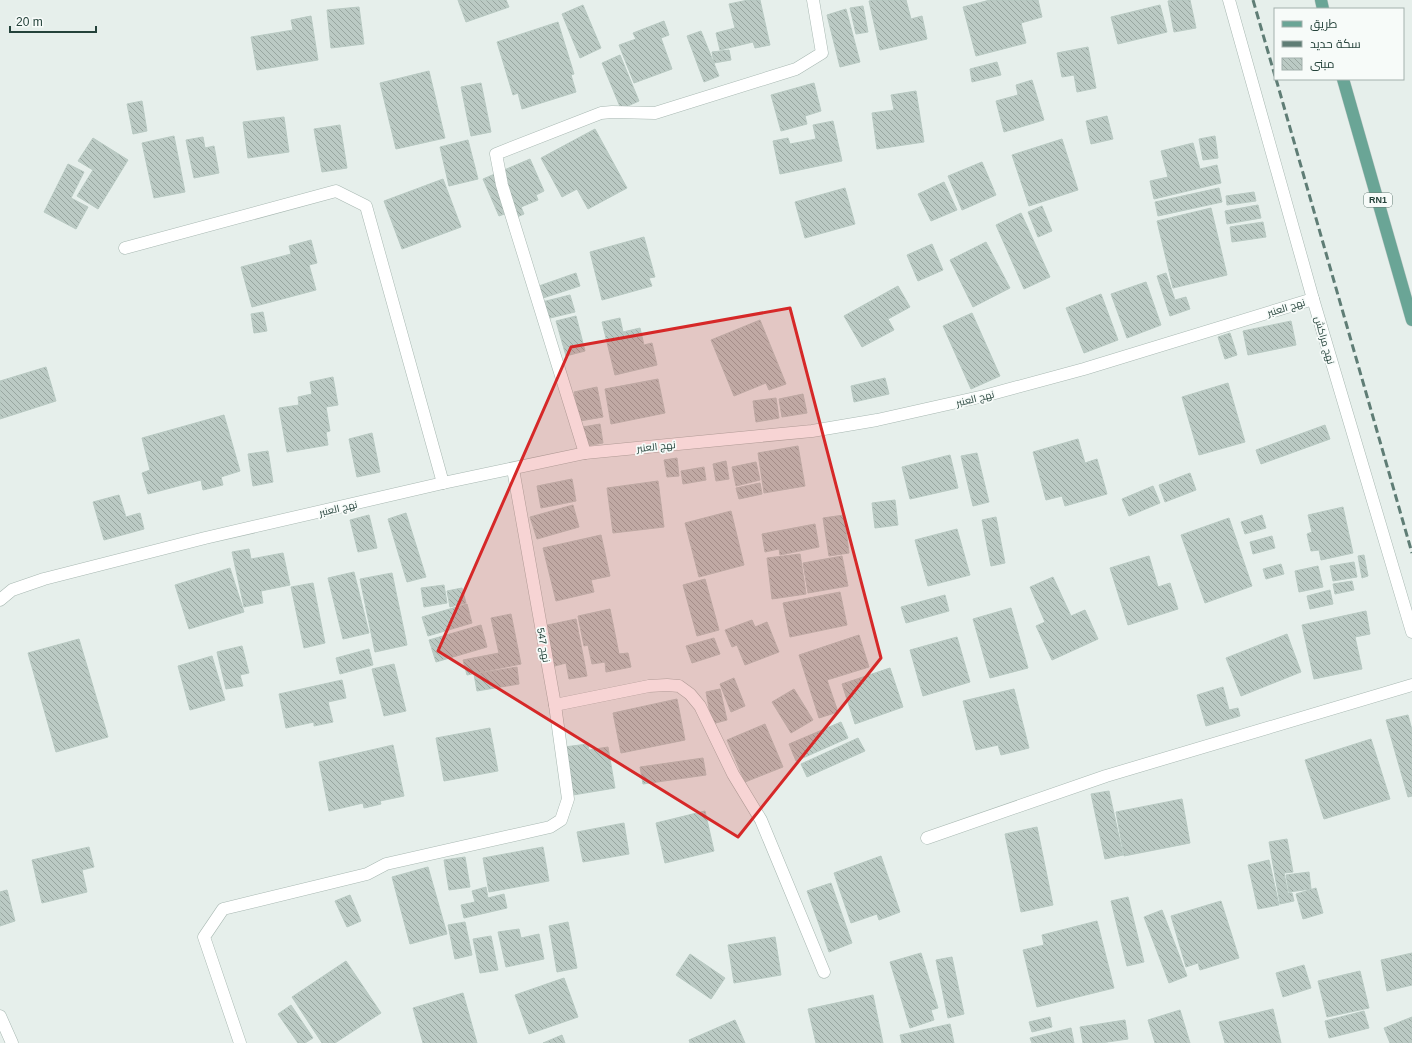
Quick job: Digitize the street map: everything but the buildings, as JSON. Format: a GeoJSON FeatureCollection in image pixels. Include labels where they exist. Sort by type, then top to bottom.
{"type":"FeatureCollection","features":[{"type":"Feature","properties":{"kind":"main road","name":"RN1"},"geometry":{"type":"LineString","coordinates":[[1343,80],[1411,316]]}},
{"type":"Feature","properties":{"kind":"street"},"geometry":{"type":"LineString","coordinates":[[585,453],[502,185],[496,154],[601,113],[655,113],[796,69],[822,53],[813,0]]}},
{"type":"Feature","properties":{"kind":"street","name":"نهج مراكش"},"geometry":{"type":"LineString","coordinates":[[1229,0],[1313,299],[1412,632]]}},
{"type":"Feature","properties":{"kind":"street"},"geometry":{"type":"LineString","coordinates":[[125,248],[336,191],[366,206],[443,483]]}},
{"type":"Feature","properties":{"kind":"street","name":"نهج العنبر"},"geometry":{"type":"LineString","coordinates":[[0,600],[12,590],[44,579],[205,538],[443,483],[585,453],[812,431],[877,420],[984,396],[1084,369],[1313,299]]}},
{"type":"Feature","properties":{"kind":"street","name":"نهج 547"},"geometry":{"type":"LineString","coordinates":[[240,1043],[204,937],[223,909],[367,874],[386,864],[550,827],[561,820],[568,799],[555,705],[513,469]]}},
{"type":"Feature","properties":{"kind":"street"},"geometry":{"type":"LineString","coordinates":[[927,838],[1106,776],[1412,685]]}},
{"type":"Feature","properties":{"kind":"street"},"geometry":{"type":"LineString","coordinates":[[555,705],[650,686],[679,686],[690,694],[700,706],[733,774],[761,820],[824,972]]}},
{"type":"Feature","properties":{"kind":"street"},"geometry":{"type":"LineString","coordinates":[[0,1016],[12,1043]]}},
{"type":"Feature","properties":{"kind":"highlighted area"},"geometry":{"type":"Polygon","coordinates":[[[790,308],[881,658],[738,837],[438,651],[571,347],[790,308]]]}},
{"type":"Feature","properties":{"kind":"railway"},"geometry":{"type":"LineString","coordinates":[[1253,0],[1274,73]]}},
{"type":"Feature","properties":{"kind":"railway"},"geometry":{"type":"LineString","coordinates":[[1276,80],[1412,553]]}}]}
